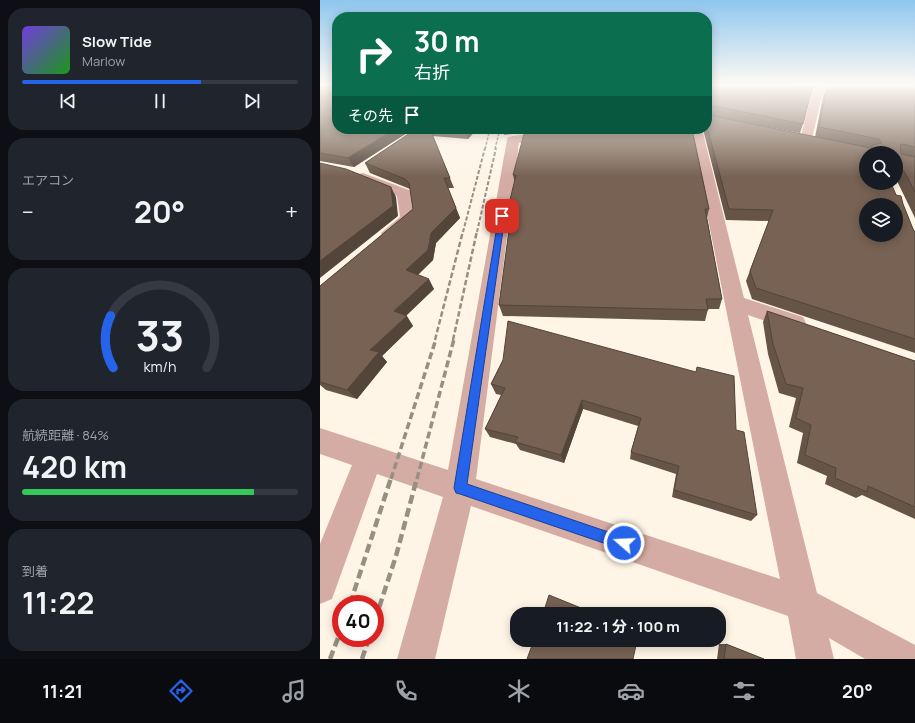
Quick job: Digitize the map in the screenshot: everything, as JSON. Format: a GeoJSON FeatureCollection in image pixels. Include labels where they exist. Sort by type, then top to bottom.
{"type":"FeatureCollection","features":[{"type":"Feature","properties":{"kind":"street"},"geometry":{"type":"LineString","coordinates":[[806,140],[812,116]]}},
{"type":"Feature","properties":{"kind":"street"},"geometry":{"type":"LineString","coordinates":[[416,659],[460,488],[513,140],[562,134]]}},
{"type":"Feature","properties":{"kind":"street"},"geometry":{"type":"LineString","coordinates":[[697,134],[816,659]]}},
{"type":"Feature","properties":{"kind":"street"},"geometry":{"type":"LineString","coordinates":[[791,137],[822,144]]}},
{"type":"Feature","properties":{"kind":"street"},"geometry":{"type":"LineString","coordinates":[[358,171],[404,193],[409,218],[379,242]]}},
{"type":"Feature","properties":{"kind":"street"},"geometry":{"type":"LineString","coordinates":[[734,302],[817,330]]}},
{"type":"Feature","properties":{"kind":"street"},"geometry":{"type":"LineString","coordinates":[[320,440],[803,604],[902,659]]}},
{"type":"Feature","properties":{"kind":"street"},"geometry":{"type":"LineString","coordinates":[[320,587],[369,457]]}},
{"type":"Feature","properties":{"kind":"building"},"geometry":{"type":"Polygon","coordinates":[[[320,116],[332,116],[332,134],[387,134],[348,158],[320,153],[320,116]]]}},
{"type":"Feature","properties":{"kind":"building"},"geometry":{"type":"Polygon","coordinates":[[[712,116],[861,146],[859,146],[859,190],[894,190],[896,195],[901,196],[902,198],[859,198],[859,242],[903,242],[903,204],[915,232],[915,339],[756,288],[750,271],[773,210],[729,209],[709,134],[712,134],[712,116]]]}},
{"type":"Feature","properties":{"kind":"building"},"geometry":{"type":"Polygon","coordinates":[[[762,116],[805,116],[803,124],[762,116]]]}},
{"type":"Feature","properties":{"kind":"building"},"geometry":{"type":"Polygon","coordinates":[[[821,116],[915,116],[915,147],[902,144],[872,146],[882,143],[879,139],[819,127],[821,116]]]}},
{"type":"Feature","properties":{"kind":"building"},"geometry":{"type":"Polygon","coordinates":[[[408,134],[432,134],[450,178],[444,178],[456,208],[431,233],[428,250],[406,270],[429,279],[394,311],[407,316],[370,350],[379,352],[347,390],[320,382],[320,286],[413,209],[409,183],[405,179],[365,163],[408,134]]]}},
{"type":"Feature","properties":{"kind":"building"},"geometry":{"type":"Polygon","coordinates":[[[524,134],[693,134],[709,209],[705,209],[722,299],[706,299],[708,310],[499,305],[513,200],[510,200],[516,175],[513,175],[524,134]]]}},
{"type":"Feature","properties":{"kind":"building"},"geometry":{"type":"Polygon","coordinates":[[[903,154],[915,157],[915,192],[904,171],[903,154]]]}},
{"type":"Feature","properties":{"kind":"building"},"geometry":{"type":"Polygon","coordinates":[[[320,163],[346,169],[391,187],[393,206],[320,261],[320,163]]]}},
{"type":"Feature","properties":{"kind":"building"},"geometry":{"type":"Polygon","coordinates":[[[767,311],[915,361],[915,507],[868,486],[867,492],[835,478],[836,468],[805,455],[811,425],[796,418],[803,388],[786,384],[773,344],[767,311]]]}},
{"type":"Feature","properties":{"kind":"building"},"geometry":{"type":"Polygon","coordinates":[[[508,321],[696,372],[697,367],[734,376],[736,430],[744,432],[757,515],[674,490],[679,466],[631,452],[641,418],[582,400],[561,455],[515,442],[518,437],[485,429],[505,388],[491,384],[503,360],[508,321]]]}},
{"type":"Feature","properties":{"kind":"building"},"geometry":{"type":"Polygon","coordinates":[[[549,595],[579,607],[545,607],[549,595]]]}},
{"type":"Feature","properties":{"kind":"building"},"geometry":{"type":"Polygon","coordinates":[[[726,644],[764,659],[724,659],[726,644]]]}},
{"type":"Feature","properties":{"kind":"building"},"geometry":{"type":"Polygon","coordinates":[[[531,647],[636,647],[633,659],[527,659],[531,647]]]}},
{"type":"Feature","properties":{"kind":"railway"},"geometry":{"type":"LineString","coordinates":[[485,149],[489,134]]}},
{"type":"Feature","properties":{"kind":"railway"},"geometry":{"type":"LineString","coordinates":[[495,149],[499,134]]}},
{"type":"Feature","properties":{"kind":"railway"},"geometry":{"type":"LineString","coordinates":[[463,232],[485,148]]}},
{"type":"Feature","properties":{"kind":"railway"},"geometry":{"type":"LineString","coordinates":[[477,232],[496,148]]}},
{"type":"Feature","properties":{"kind":"railway"},"geometry":{"type":"LineString","coordinates":[[435,340],[463,231]]}},
{"type":"Feature","properties":{"kind":"railway"},"geometry":{"type":"LineString","coordinates":[[453,340],[477,231]]}},
{"type":"Feature","properties":{"kind":"railway"},"geometry":{"type":"LineString","coordinates":[[391,479],[436,339]]}},
{"type":"Feature","properties":{"kind":"railway"},"geometry":{"type":"LineString","coordinates":[[417,479],[454,339]]}},
{"type":"Feature","properties":{"kind":"railway"},"geometry":{"type":"LineString","coordinates":[[353,595],[391,478]]}},
{"type":"Feature","properties":{"kind":"railway"},"geometry":{"type":"LineString","coordinates":[[383,595],[396,556],[417,478]]}},
{"type":"Feature","properties":{"kind":"railway"},"geometry":{"type":"LineString","coordinates":[[330,659],[335,647]]}},
{"type":"Feature","properties":{"kind":"railway"},"geometry":{"type":"LineString","coordinates":[[362,659],[366,647]]}},
{"type":"Feature","properties":{"kind":"route"},"geometry":{"type":"LineString","coordinates":[[502,216],[460,488],[624,543]]}}]}
